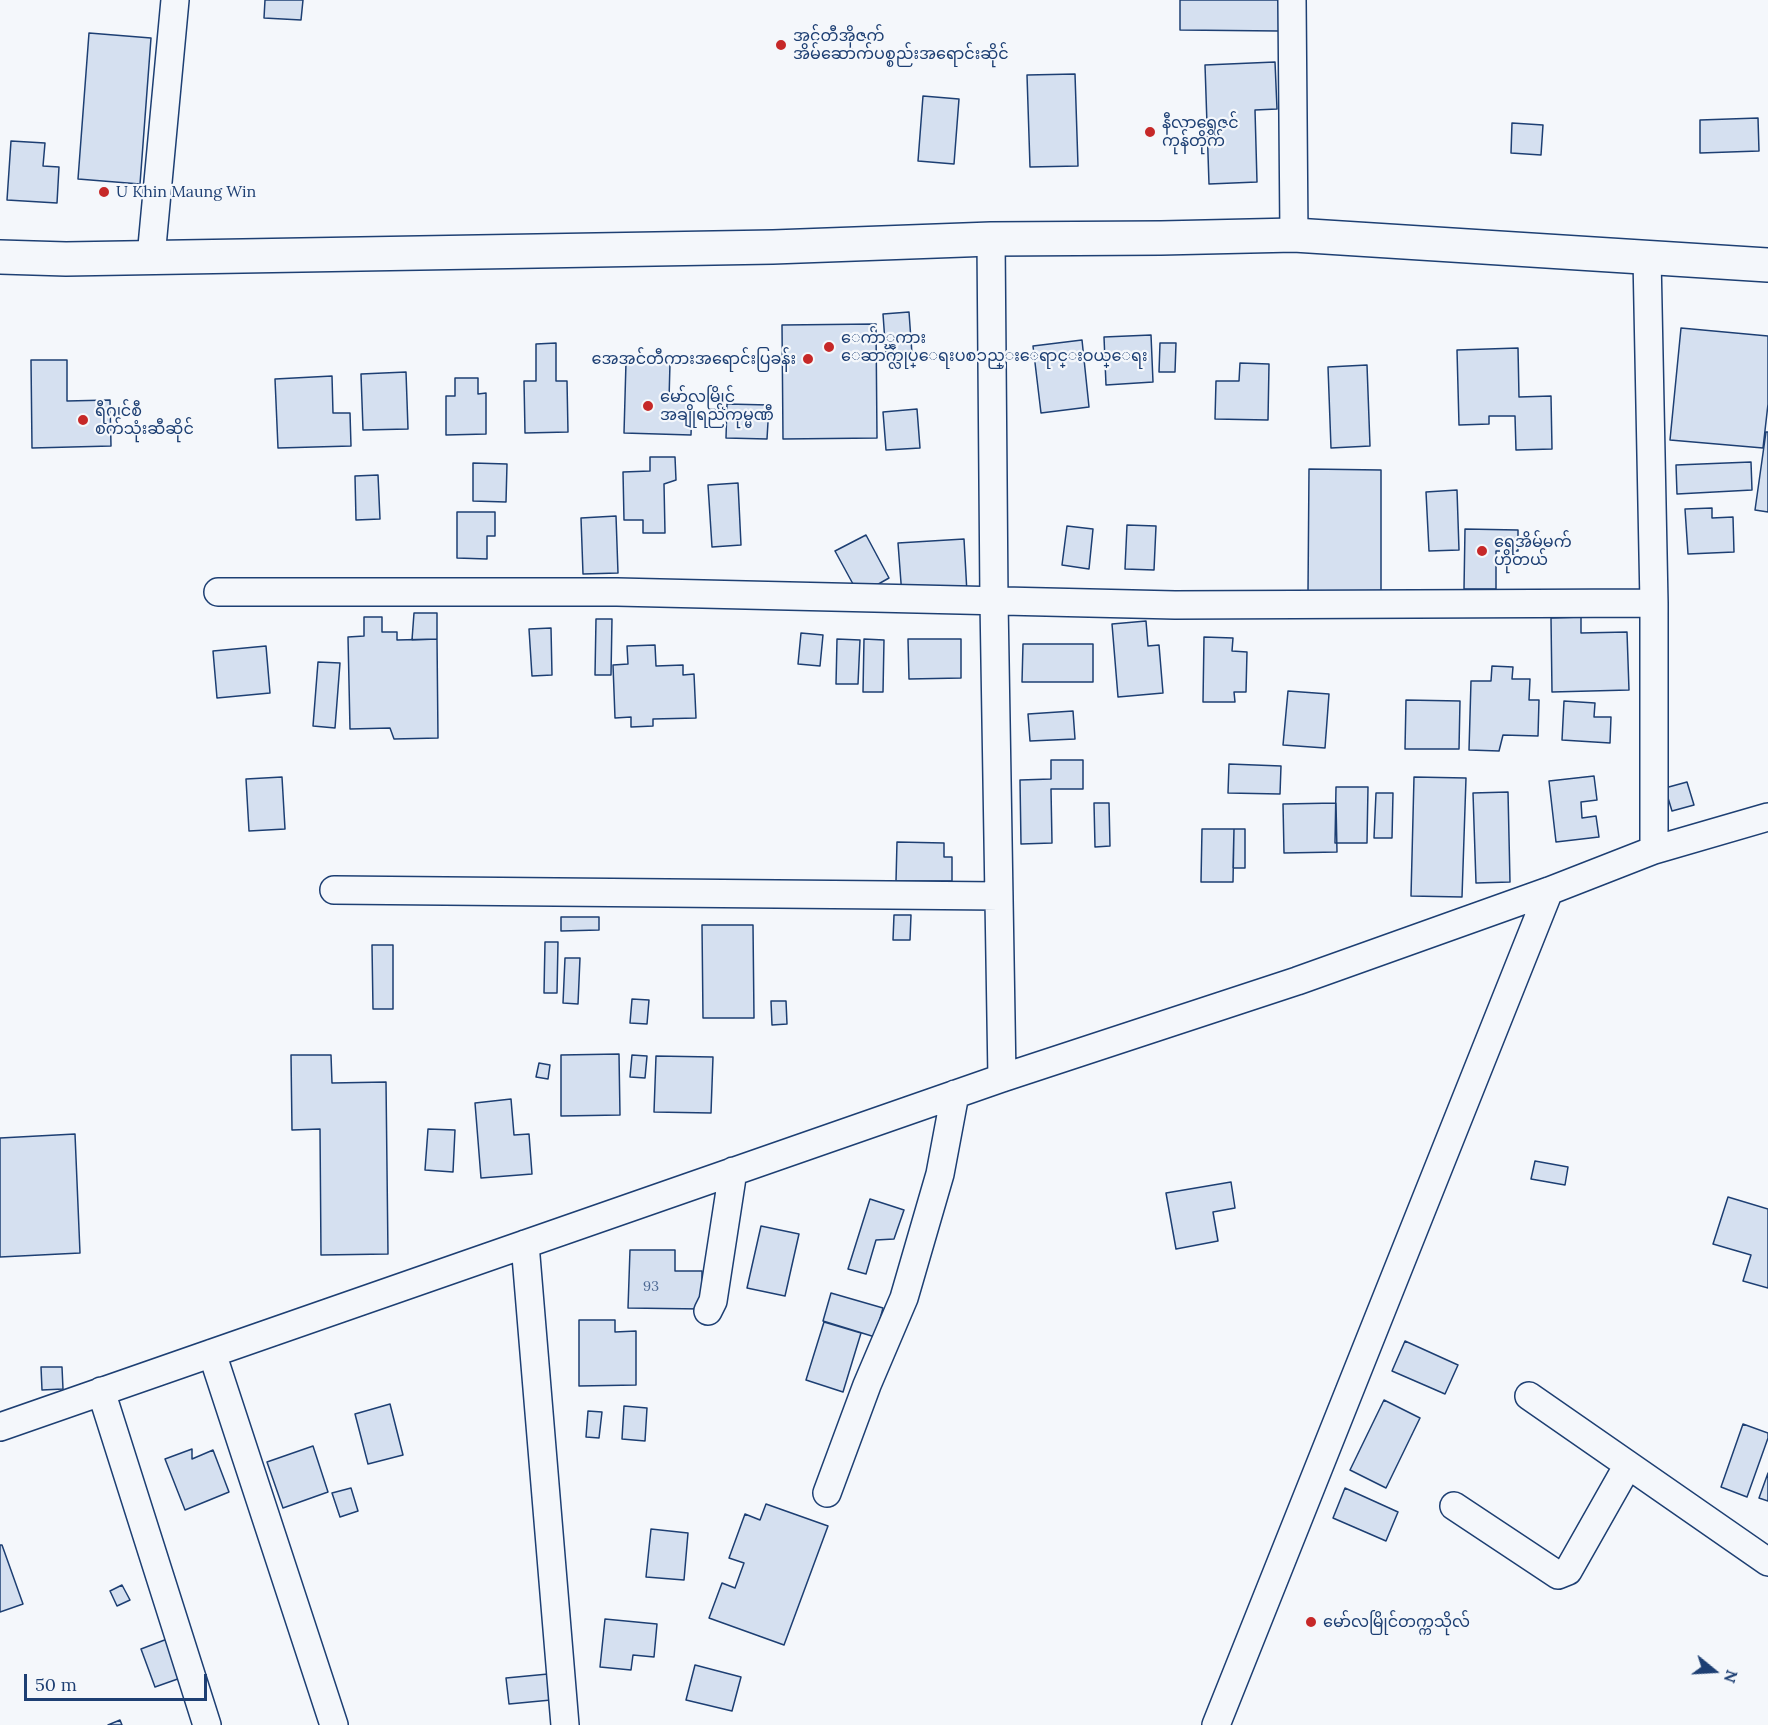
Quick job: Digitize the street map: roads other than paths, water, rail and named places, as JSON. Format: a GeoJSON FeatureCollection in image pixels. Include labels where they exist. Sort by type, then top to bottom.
{"type":"FeatureCollection","features":[{"type":"Feature","properties":{"kind":"highway"},"geometry":{"type":"LineString","coordinates":[[0,257],[66,259],[773,248],[991,239],[1294,235],[1768,265]]}},
{"type":"Feature","properties":{"kind":"street"},"geometry":{"type":"LineString","coordinates":[[152,257],[175,0]]}},
{"type":"Feature","properties":{"kind":"street"},"geometry":{"type":"LineString","coordinates":[[1292,0],[1294,235]]}},
{"type":"Feature","properties":{"kind":"street"},"geometry":{"type":"LineString","coordinates":[[991,239],[1002,1078]]}},
{"type":"Feature","properties":{"kind":"street"},"geometry":{"type":"LineString","coordinates":[[1647,257],[1654,603],[1654,850]]}},
{"type":"Feature","properties":{"kind":"street"},"geometry":{"type":"LineString","coordinates":[[218,592],[617,592],[1175,605],[1654,603]]}},
{"type":"Feature","properties":{"kind":"street"},"geometry":{"type":"LineString","coordinates":[[0,1427],[955,1094],[1297,981],[1549,891],[1654,850],[1768,817]]}},
{"type":"Feature","properties":{"kind":"street"},"geometry":{"type":"LineString","coordinates":[[334,890],[999,896]]}},
{"type":"Feature","properties":{"kind":"street"},"geometry":{"type":"LineString","coordinates":[[1216,1725],[1549,891]]}},
{"type":"Feature","properties":{"kind":"street"},"geometry":{"type":"LineString","coordinates":[[827,1493],[867,1385],[904,1298],[940,1174],[955,1094]]}},
{"type":"Feature","properties":{"kind":"street"},"geometry":{"type":"LineString","coordinates":[[708,1311],[713,1301],[733,1171]]}},
{"type":"Feature","properties":{"kind":"street"},"geometry":{"type":"LineString","coordinates":[[525,1244],[566,1725]]}},
{"type":"Feature","properties":{"kind":"street"},"geometry":{"type":"LineString","coordinates":[[212,1353],[334,1725]]}},
{"type":"Feature","properties":{"kind":"street"},"geometry":{"type":"LineString","coordinates":[[101,1391],[207,1725]]}},
{"type":"Feature","properties":{"kind":"street"},"geometry":{"type":"LineString","coordinates":[[1529,1396],[1768,1562]]}},
{"type":"Feature","properties":{"kind":"street"},"geometry":{"type":"LineString","coordinates":[[1454,1506],[1558,1575],[1568,1571],[1628,1465]]}},
{"type":"Feature","properties":{"kind":"place","name":"အင်တီအိုဇက် အိမ်ဆောက်ပစ္စည်းအရောင်းဆိုင်"},"geometry":{"type":"Point","coordinates":[781,45]}},
{"type":"Feature","properties":{"kind":"place","name":"နီလာရွှေဇင် ကုန်တိုက်"},"geometry":{"type":"Point","coordinates":[1150,132]}},
{"type":"Feature","properties":{"kind":"place","name":"U Khin Maung Win"},"geometry":{"type":"Point","coordinates":[104,192]}},
{"type":"Feature","properties":{"kind":"place","name":"ေက်ာ္ၾကား ေဆာက္လုပ္ေရးပစၥည္းေရာင္းဝယ္ေရး"},"geometry":{"type":"Point","coordinates":[829,347]}},
{"type":"Feature","properties":{"kind":"place","name":"အေအင်တီကားအရောင်းပြခန်း"},"geometry":{"type":"Point","coordinates":[808,359]}},
{"type":"Feature","properties":{"kind":"place","name":"မော်လမြိုင် အချိုရည်ကုမ္မဏီ"},"geometry":{"type":"Point","coordinates":[648,406]}},
{"type":"Feature","properties":{"kind":"place","name":"ရီဂျင်စီ စက်သုံးဆီဆိုင်"},"geometry":{"type":"Point","coordinates":[83,420]}},
{"type":"Feature","properties":{"kind":"place","name":"ရွှေအိမ်မက် ဟိုတယ်"},"geometry":{"type":"Point","coordinates":[1482,551]}},
{"type":"Feature","properties":{"kind":"place","name":"မော်လမြိုင်တက္ကသိုလ်"},"geometry":{"type":"Point","coordinates":[1311,1622]}}]}
